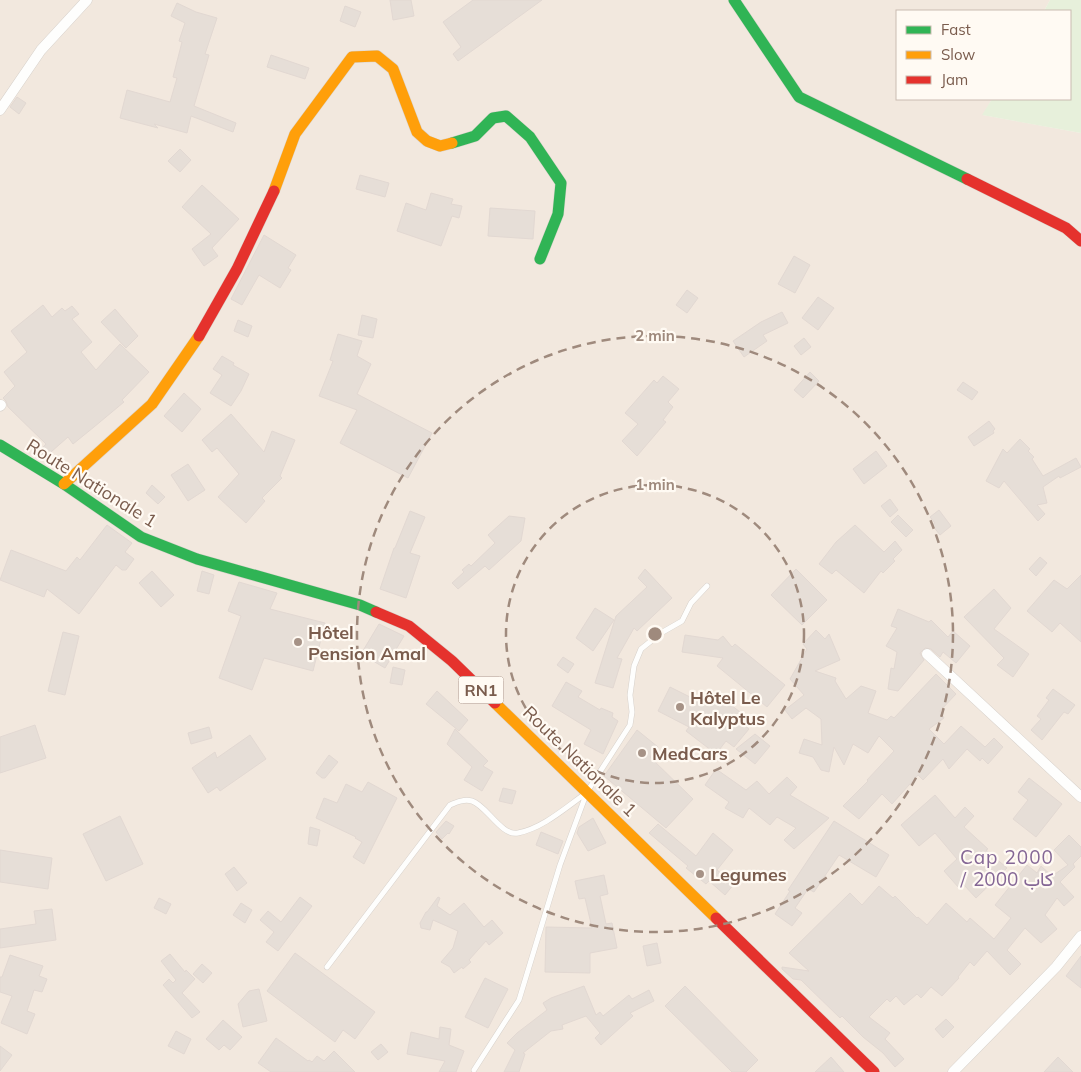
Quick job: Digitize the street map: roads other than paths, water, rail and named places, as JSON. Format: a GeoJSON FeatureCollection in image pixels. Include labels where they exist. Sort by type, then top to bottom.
{"type":"FeatureCollection","features":[{"type":"Feature","properties":{"kind":"street"},"geometry":{"type":"LineString","coordinates":[[0,110],[41,50],[87,0]]}},
{"type":"Feature","properties":{"kind":"street"},"geometry":{"type":"LineString","coordinates":[[734,0],[799,97],[1066,228],[1081,241]]}},
{"type":"Feature","properties":{"kind":"street"},"geometry":{"type":"LineString","coordinates":[[64,484],[152,404],[202,332],[237,269],[269,204],[295,134],[352,57],[377,56],[393,69],[417,132],[427,141],[440,146],[475,136],[493,118],[506,116],[530,137],[561,183],[558,214],[540,259]]}},
{"type":"Feature","properties":{"kind":"street","name":"Route Nationale 1"},"geometry":{"type":"LineString","coordinates":[[0,445],[64,484],[141,537],[197,559],[360,605],[409,626],[452,661],[874,1072]]}},
{"type":"Feature","properties":{"kind":"street"},"geometry":{"type":"LineString","coordinates":[[927,654],[1081,797]]}},
{"type":"Feature","properties":{"kind":"street"},"geometry":{"type":"LineString","coordinates":[[953,1072],[1056,966],[1081,936]]}},
{"type":"Feature","properties":{"kind":"lane"},"geometry":{"type":"LineString","coordinates":[[474,1070],[519,1000],[560,866],[587,792],[630,725],[632,712],[630,695],[634,666],[641,650],[660,633],[682,621],[691,602],[707,586]]}},
{"type":"Feature","properties":{"kind":"lane"},"geometry":{"type":"LineString","coordinates":[[327,967],[450,805],[462,800],[474,801],[508,832],[516,834],[541,824],[587,792]]}},
{"type":"Feature","properties":{"kind":"place","name":"Hôtel Pension Amal"},"geometry":{"type":"Point","coordinates":[298,642]}},
{"type":"Feature","properties":{"kind":"place","name":"Hôtel Le Kalyptus"},"geometry":{"type":"Point","coordinates":[680,707]}},
{"type":"Feature","properties":{"kind":"place","name":"MedCars"},"geometry":{"type":"Point","coordinates":[642,753]}},
{"type":"Feature","properties":{"kind":"place","name":"Legumes"},"geometry":{"type":"Point","coordinates":[700,874]}},
{"type":"Feature","properties":{"kind":"district","name":"Cap 2000 / كاب 2000"},"geometry":{"type":"Point","coordinates":[1007,868]}}]}
